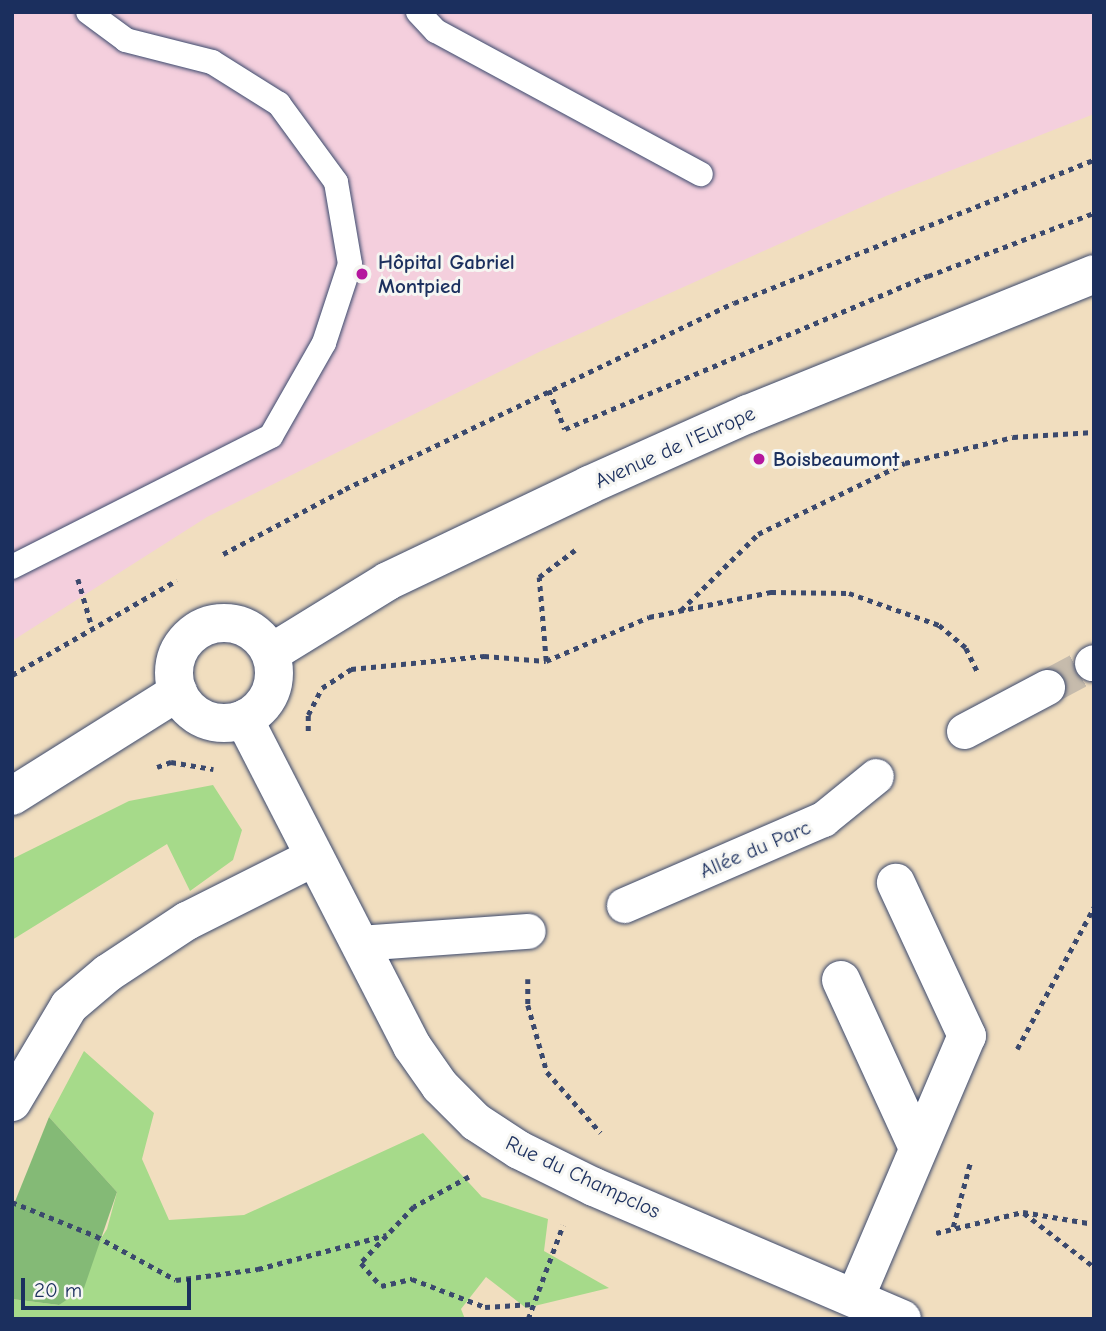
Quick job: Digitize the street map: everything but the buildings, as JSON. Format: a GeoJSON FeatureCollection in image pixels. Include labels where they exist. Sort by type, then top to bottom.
{"type":"FeatureCollection","features":[{"type":"Feature","properties":{"kind":"street","name":"Avenue de l'Europe"},"geometry":{"type":"LineString","coordinates":[[271,653],[388,581],[589,485],[748,414],[1094,274]]}},
{"type":"Feature","properties":{"kind":"street"},"geometry":{"type":"LineString","coordinates":[[234,623],[250,629],[271,653],[274,684],[268,699],[244,719],[229,723],[198,716],[178,692],[175,662],[190,635],[202,627],[234,623]]}},
{"type":"Feature","properties":{"kind":"street"},"geometry":{"type":"LineString","coordinates":[[964,731],[1047,687]]}},
{"type":"Feature","properties":{"kind":"street"},"geometry":{"type":"LineString","coordinates":[[12,796],[178,692]]}},
{"type":"Feature","properties":{"kind":"street","name":"Rue du Champclos"},"geometry":{"type":"LineString","coordinates":[[244,719],[412,1046],[440,1086],[476,1122],[519,1150],[902,1319]]}},
{"type":"Feature","properties":{"kind":"street","name":"Allée du Parc"},"geometry":{"type":"LineString","coordinates":[[624,905],[823,819],[876,776]]}},
{"type":"Feature","properties":{"kind":"street"},"geometry":{"type":"LineString","coordinates":[[12,1102],[69,1006],[98,981],[187,921],[314,857]]}},
{"type":"Feature","properties":{"kind":"street"},"geometry":{"type":"LineString","coordinates":[[855,1298],[967,1036],[896,883]]}},
{"type":"Feature","properties":{"kind":"street"},"geometry":{"type":"LineString","coordinates":[[359,943],[528,932]]}},
{"type":"Feature","properties":{"kind":"street"},"geometry":{"type":"LineString","coordinates":[[841,980],[918,1148]]}},
{"type":"Feature","properties":{"kind":"lane"},"geometry":{"type":"LineString","coordinates":[[17,557],[271,436],[324,344],[350,264],[336,182],[279,103],[212,62],[126,40],[88,12]]}},
{"type":"Feature","properties":{"kind":"lane"},"geometry":{"type":"LineString","coordinates":[[418,12],[436,31],[701,174]]}},
{"type":"Feature","properties":{"kind":"path"},"geometry":{"type":"LineString","coordinates":[[223,554],[345,489],[734,303],[1094,160]]}},
{"type":"Feature","properties":{"kind":"path"},"geometry":{"type":"LineString","coordinates":[[549,390],[565,429],[928,276],[1094,213]]}},
{"type":"Feature","properties":{"kind":"path"},"geometry":{"type":"LineString","coordinates":[[681,610],[758,534],[905,463],[1013,437],[1094,432]]}},
{"type":"Feature","properties":{"kind":"path"},"geometry":{"type":"LineString","coordinates":[[546,661],[539,577],[578,548]]}},
{"type":"Feature","properties":{"kind":"path"},"geometry":{"type":"LineString","coordinates":[[12,675],[177,580]]}},
{"type":"Feature","properties":{"kind":"path"},"geometry":{"type":"LineString","coordinates":[[151,769],[171,762],[199,765],[222,772],[241,792],[272,778],[307,756],[308,715],[322,688],[351,669],[484,656],[546,661],[649,617],[771,592],[849,593],[939,625],[966,648],[997,713]]}},
{"type":"Feature","properties":{"kind":"path"},"geometry":{"type":"LineString","coordinates":[[1014,1055],[1094,907]]}},
{"type":"Feature","properties":{"kind":"path"},"geometry":{"type":"LineString","coordinates":[[528,932],[527,1005],[547,1072],[607,1142]]}},
{"type":"Feature","properties":{"kind":"path"},"geometry":{"type":"LineString","coordinates":[[519,1150],[414,1207],[361,1263],[381,1286],[412,1279],[485,1307],[533,1304]]}},
{"type":"Feature","properties":{"kind":"path"},"geometry":{"type":"LineString","coordinates":[[953,1227],[972,1153]]}},
{"type":"Feature","properties":{"kind":"path"},"geometry":{"type":"LineString","coordinates":[[12,1202],[96,1236],[176,1280],[258,1269],[387,1235]]}},
{"type":"Feature","properties":{"kind":"path"},"geometry":{"type":"LineString","coordinates":[[870,1259],[953,1227],[1023,1212],[1094,1224]]}},
{"type":"Feature","properties":{"kind":"path"},"geometry":{"type":"LineString","coordinates":[[1023,1212],[1094,1267]]}},
{"type":"Feature","properties":{"kind":"path"},"geometry":{"type":"LineString","coordinates":[[528,1319],[565,1221]]}},
{"type":"Feature","properties":{"kind":"shaded area","name":"Hôpital Gabriel Montpied"},"geometry":{"type":"Polygon","coordinates":[[[12,12],[1094,12],[1094,114],[886,196],[539,352],[207,517],[12,641],[12,12]]]}},
{"type":"Feature","properties":{"kind":"green space"},"geometry":{"type":"Polygon","coordinates":[[[213,785],[242,830],[233,860],[190,891],[167,844],[12,940],[12,859],[129,801],[213,785]]]}},
{"type":"Feature","properties":{"kind":"green space"},"geometry":{"type":"Polygon","coordinates":[[[84,1051],[154,1113],[142,1159],[169,1220],[244,1215],[423,1133],[482,1197],[548,1219],[544,1251],[609,1288],[526,1308],[486,1277],[461,1309],[465,1319],[12,1319],[12,1299],[59,1305],[107,1229],[117,1192],[49,1117],[84,1051]]]}},
{"type":"Feature","properties":{"kind":"green space"},"geometry":{"type":"Polygon","coordinates":[[[49,1117],[117,1192],[84,1288],[59,1305],[12,1299],[12,1209],[49,1117]]]}},
{"type":"Feature","properties":{"kind":"tunnel"},"geometry":{"type":"LineString","coordinates":[[1047,687],[1092,663]]}},
{"type":"Feature","properties":{"kind":"place","name":"Hôpital Gabriel Montpied"},"geometry":{"type":"Point","coordinates":[362,274]}},
{"type":"Feature","properties":{"kind":"place","name":"Boisbeaumont"},"geometry":{"type":"Point","coordinates":[759,459]}}]}
